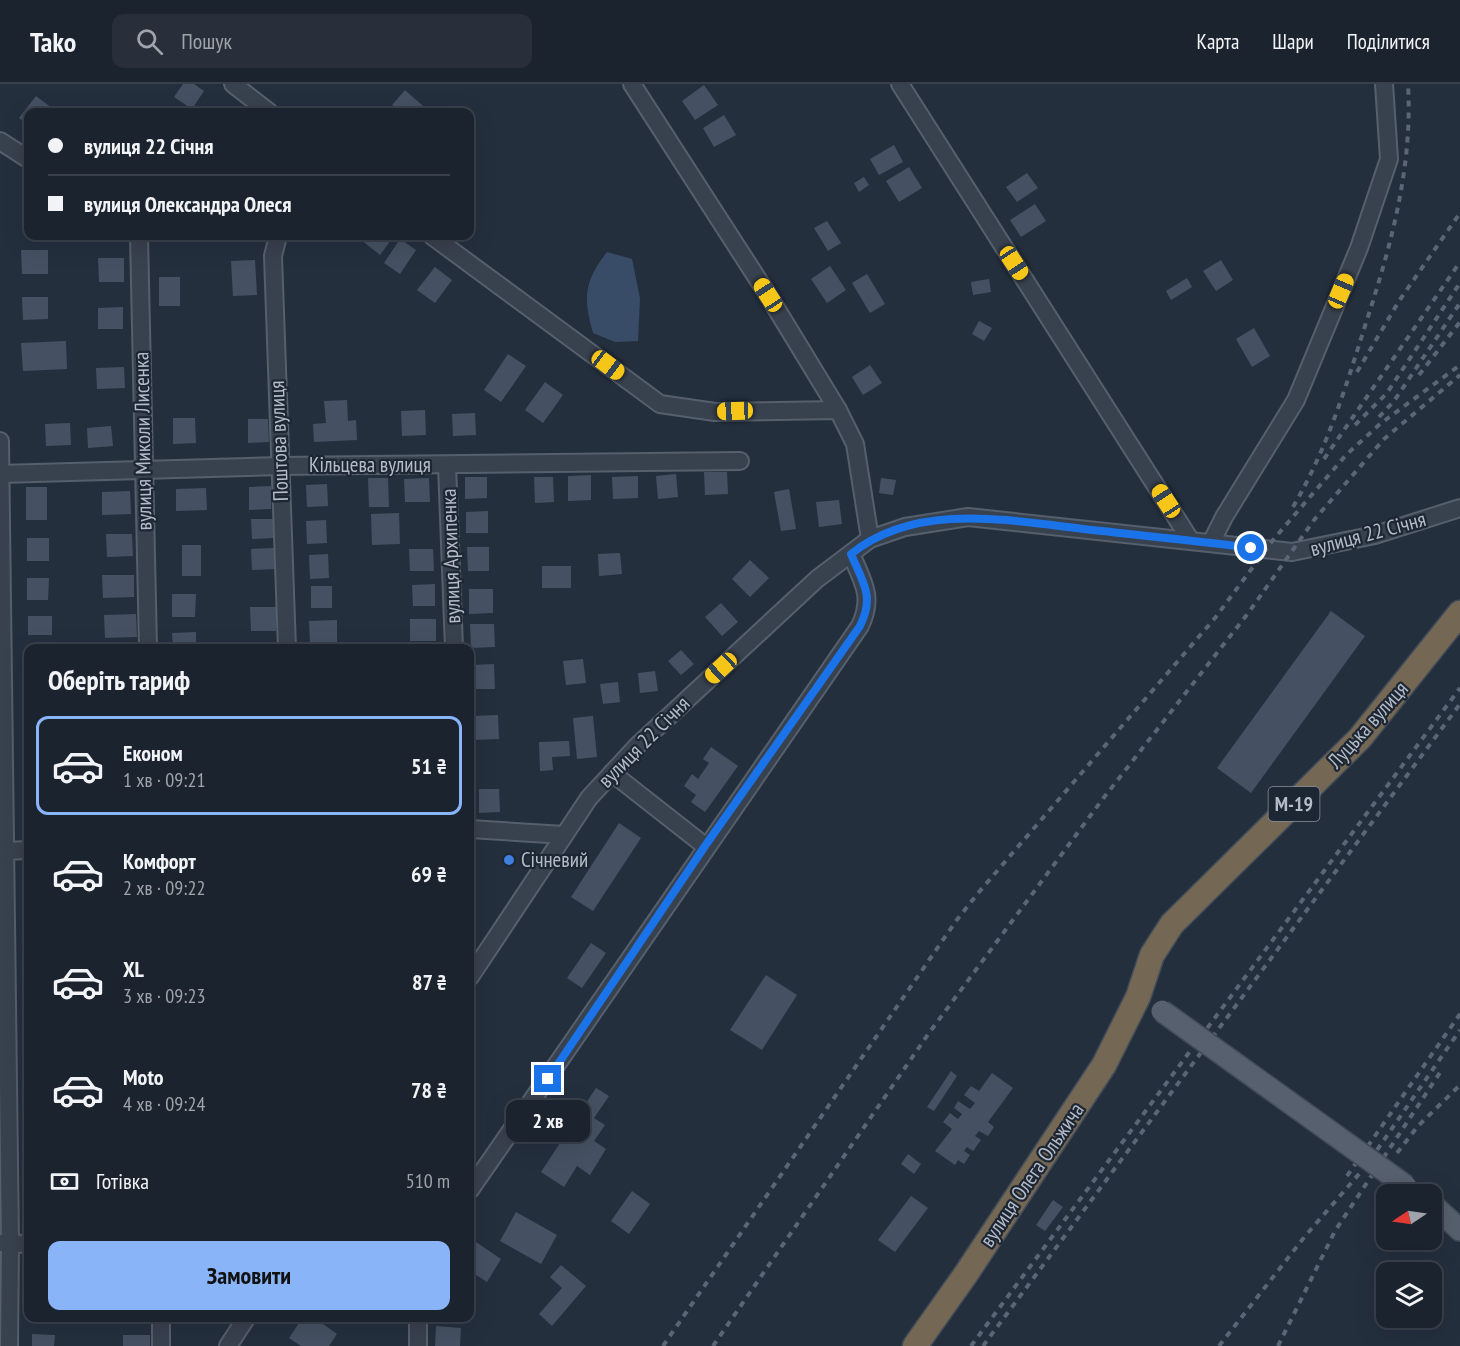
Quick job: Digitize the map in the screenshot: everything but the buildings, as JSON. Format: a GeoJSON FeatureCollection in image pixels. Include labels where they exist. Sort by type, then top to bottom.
{"type":"FeatureCollection","features":[{"type":"Feature","properties":{"kind":"highway","name":"Луцька вулиця"},"geometry":{"type":"LineString","coordinates":[[1138,998],[1152,955],[1172,924],[1360,738],[1460,613]]}},
{"type":"Feature","properties":{"kind":"highway","name":"вулиця Олега Ольжича"},"geometry":{"type":"LineString","coordinates":[[915,1346],[966,1275],[1104,1065],[1138,998]]}},
{"type":"Feature","properties":{"kind":"main road"},"geometry":{"type":"LineString","coordinates":[[1138,998],[1162,1011],[1404,1184]]}},
{"type":"Feature","properties":{"kind":"main road"},"geometry":{"type":"LineString","coordinates":[[1442,1213],[1460,1230]]}},
{"type":"Feature","properties":{"kind":"street"},"geometry":{"type":"LineString","coordinates":[[232,84],[264,108]]}},
{"type":"Feature","properties":{"kind":"street"},"geometry":{"type":"LineString","coordinates":[[632,84],[768,295],[838,410],[855,444],[870,539]]}},
{"type":"Feature","properties":{"kind":"street"},"geometry":{"type":"LineString","coordinates":[[900,84],[1191,541]]}},
{"type":"Feature","properties":{"kind":"street"},"geometry":{"type":"LineString","coordinates":[[1211,543],[1224,517],[1296,400],[1359,248],[1389,159],[1384,84]]}},
{"type":"Feature","properties":{"kind":"street"},"geometry":{"type":"LineString","coordinates":[[0,141],[24,156]]}},
{"type":"Feature","properties":{"kind":"street","name":"вулиця Миколи Лисенка"},"geometry":{"type":"LineString","coordinates":[[139,240],[148,644]]}},
{"type":"Feature","properties":{"kind":"street","name":"Поштова вулиця"},"geometry":{"type":"LineString","coordinates":[[277,240],[273,256],[287,644]]}},
{"type":"Feature","properties":{"kind":"street"},"geometry":{"type":"LineString","coordinates":[[437,240],[660,404],[715,412],[838,410]]}},
{"type":"Feature","properties":{"kind":"street"},"geometry":{"type":"LineString","coordinates":[[0,441],[5,851],[5,1244],[9,1346]]}},
{"type":"Feature","properties":{"kind":"street","name":"Кільцева вулиця"},"geometry":{"type":"LineString","coordinates":[[0,474],[280,466],[740,461]]}},
{"type":"Feature","properties":{"kind":"street","name":"вулиця Архипенка"},"geometry":{"type":"LineString","coordinates":[[447,465],[454,644]]}},
{"type":"Feature","properties":{"kind":"street","name":"вулиця 22 Січня"},"geometry":{"type":"LineString","coordinates":[[474,971],[589,798],[638,745],[817,579],[870,539],[905,527],[968,517],[1266,550],[1310,550],[1374,536],[1460,508]]}},
{"type":"Feature","properties":{"kind":"street"},"geometry":{"type":"LineString","coordinates":[[474,1184],[705,846],[860,626],[868,610],[867,592],[851,554]]}},
{"type":"Feature","properties":{"kind":"street"},"geometry":{"type":"LineString","coordinates":[[612,773],[705,846]]}},
{"type":"Feature","properties":{"kind":"street"},"geometry":{"type":"LineString","coordinates":[[474,829],[564,835]]}},
{"type":"Feature","properties":{"kind":"street"},"geometry":{"type":"LineString","coordinates":[[5,851],[24,850]]}},
{"type":"Feature","properties":{"kind":"street"},"geometry":{"type":"LineString","coordinates":[[5,1244],[24,1244]]}},
{"type":"Feature","properties":{"kind":"street"},"geometry":{"type":"LineString","coordinates":[[161,1322],[161,1346]]}},
{"type":"Feature","properties":{"kind":"street"},"geometry":{"type":"LineString","coordinates":[[228,1346],[244,1322]]}},
{"type":"Feature","properties":{"kind":"street"},"geometry":{"type":"LineString","coordinates":[[418,1322],[418,1346]]}},
{"type":"Feature","properties":{"kind":"water"},"geometry":{"type":"Polygon","coordinates":[[[607,252],[632,259],[640,298],[638,341],[615,342],[593,333],[588,310],[588,290],[599,262],[607,252]]]}},
{"type":"Feature","properties":{"kind":"railway"},"geometry":{"type":"LineString","coordinates":[[1293,507],[1305,486],[1334,420],[1383,269],[1403,178],[1409,116],[1408,84]]}},
{"type":"Feature","properties":{"kind":"railway"},"geometry":{"type":"LineString","coordinates":[[1357,372],[1399,301],[1460,213]]}},
{"type":"Feature","properties":{"kind":"railway"},"geometry":{"type":"LineString","coordinates":[[1324,459],[1460,262]]}},
{"type":"Feature","properties":{"kind":"railway"},"geometry":{"type":"LineString","coordinates":[[1355,425],[1387,393],[1460,283]]}},
{"type":"Feature","properties":{"kind":"railway"},"geometry":{"type":"LineString","coordinates":[[1379,417],[1394,401],[1460,303]]}},
{"type":"Feature","properties":{"kind":"railway"},"geometry":{"type":"LineString","coordinates":[[1419,375],[1460,322]]}},
{"type":"Feature","properties":{"kind":"railway"},"geometry":{"type":"LineString","coordinates":[[663,1346],[956,921],[979,892],[1215,618],[1273,540],[1346,455],[1380,424],[1460,365]]}},
{"type":"Feature","properties":{"kind":"railway"},"geometry":{"type":"LineString","coordinates":[[713,1346],[929,1033],[1102,800],[1249,612],[1314,520],[1384,439],[1460,375]]}},
{"type":"Feature","properties":{"kind":"railway"},"geometry":{"type":"LineString","coordinates":[[971,1346],[1460,688]]}},
{"type":"Feature","properties":{"kind":"railway"},"geometry":{"type":"LineString","coordinates":[[983,1346],[1460,704]]}},
{"type":"Feature","properties":{"kind":"railway"},"geometry":{"type":"LineString","coordinates":[[1347,1176],[1460,1014]]}},
{"type":"Feature","properties":{"kind":"railway"},"geometry":{"type":"LineString","coordinates":[[1219,1346],[1306,1235],[1366,1166],[1460,1030]]}},
{"type":"Feature","properties":{"kind":"railway"},"geometry":{"type":"LineString","coordinates":[[1278,1346],[1335,1231],[1443,1068]]}},
{"type":"Feature","properties":{"kind":"railway"},"geometry":{"type":"LineString","coordinates":[[1397,1153],[1418,1126],[1460,1085]]}},
{"type":"Feature","properties":{"kind":"place","name":"Січневий"},"geometry":{"type":"Point","coordinates":[509,860]}},
{"type":"Feature","properties":{"kind":"route"},"geometry":{"type":"LineString","coordinates":[[548,1079],[705,846],[860,626],[868,610],[867,592],[851,554],[870,539],[905,527],[968,517],[1251,548]]}}]}
